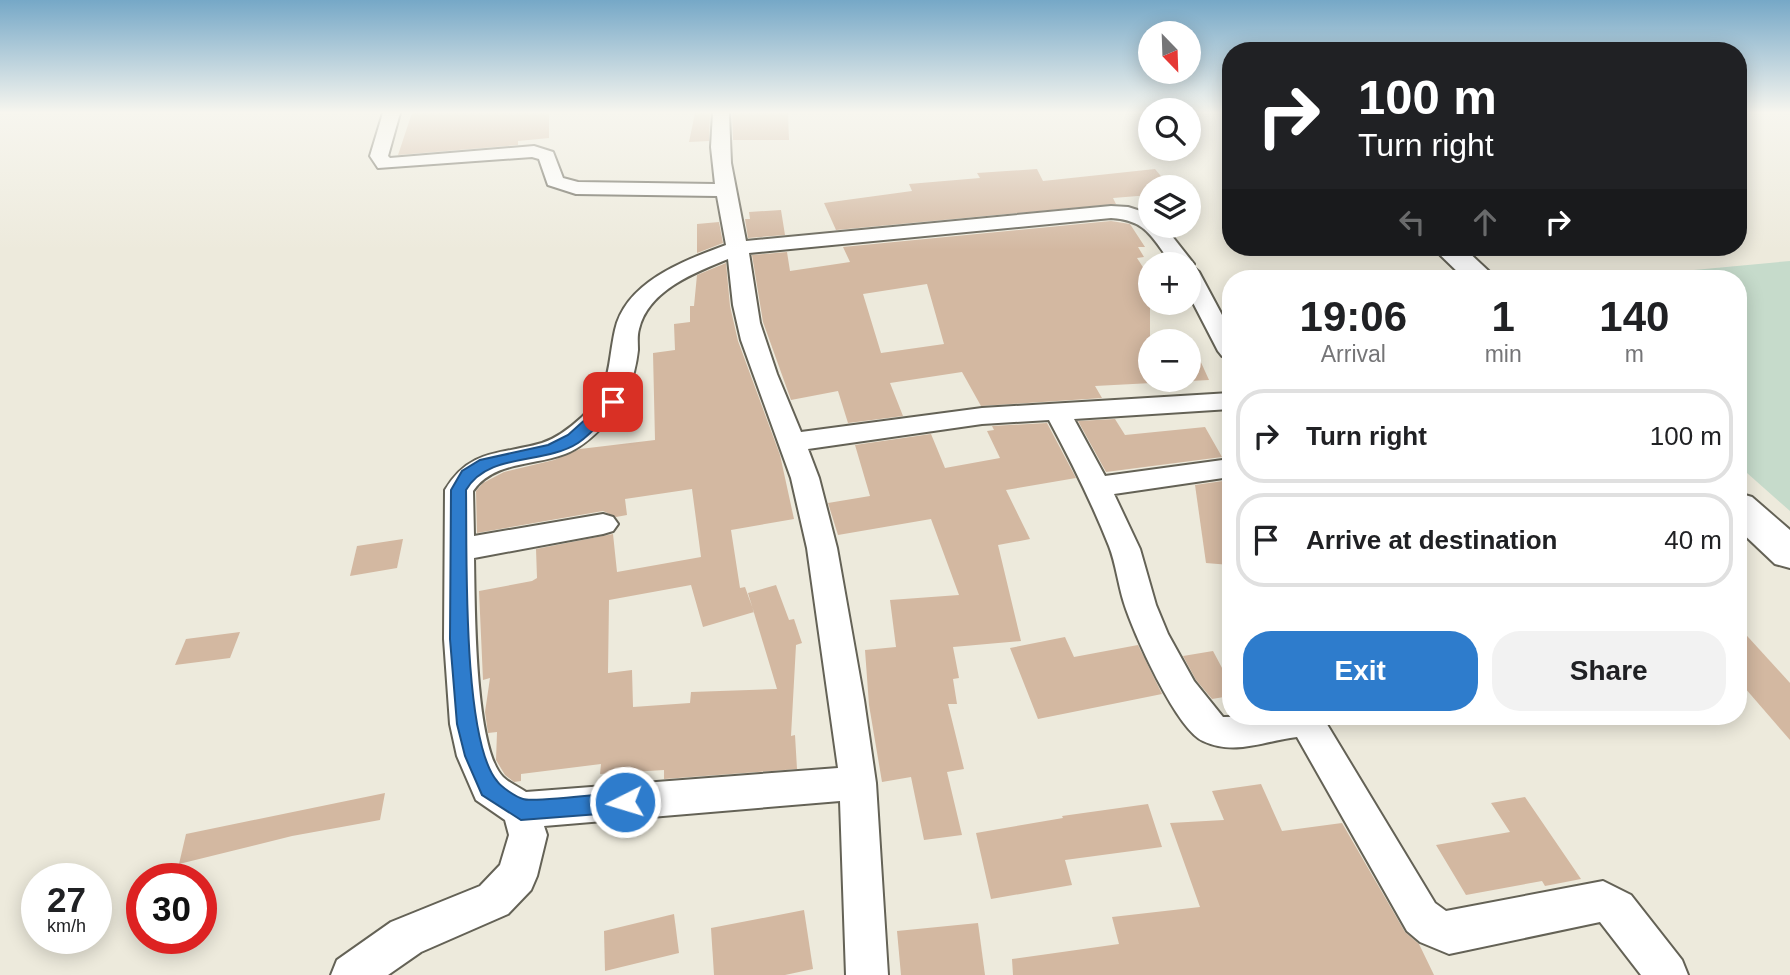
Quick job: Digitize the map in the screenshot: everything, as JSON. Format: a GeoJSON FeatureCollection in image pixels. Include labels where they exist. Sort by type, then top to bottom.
{"type":"FeatureCollection","features":[{"type":"Feature","properties":{"kind":"main road"},"geometry":{"type":"LineString","coordinates":[[1456,256],[1472,270]]}},
{"type":"Feature","properties":{"kind":"main road"},"geometry":{"type":"LineString","coordinates":[[1747,515],[1790,553]]}},
{"type":"Feature","properties":{"kind":"street"},"geometry":{"type":"LineString","coordinates":[[381,158],[385,164],[448,158]]}},
{"type":"Feature","properties":{"kind":"street"},"geometry":{"type":"LineString","coordinates":[[548,158],[555,181],[576,188],[725,190]]}},
{"type":"Feature","properties":{"kind":"street"},"geometry":{"type":"LineString","coordinates":[[721,158],[750,332],[805,478],[822,548],[858,783],[867,975]]}},
{"type":"Feature","properties":{"kind":"street"},"geometry":{"type":"LineString","coordinates":[[858,783],[521,810],[489,788],[475,756],[467,724],[460,639],[458,490],[468,475],[485,464],[552,449],[573,439],[613,402],[620,382],[628,326],[638,308],[654,290],[688,268],[738,248],[1111,212],[1138,217]]}},
{"type":"Feature","properties":{"kind":"street"},"geometry":{"type":"LineString","coordinates":[[1163,238],[1174,252]]}},
{"type":"Feature","properties":{"kind":"street"},"geometry":{"type":"LineString","coordinates":[[1201,296],[1222,336]]}},
{"type":"Feature","properties":{"kind":"street"},"geometry":{"type":"LineString","coordinates":[[792,442],[900,425],[1056,410],[1222,401]]}},
{"type":"Feature","properties":{"kind":"street"},"geometry":{"type":"LineString","coordinates":[[1056,410],[1098,487],[1126,552],[1139,604],[1151,634],[1194,708],[1211,728],[1226,734],[1274,725]]}},
{"type":"Feature","properties":{"kind":"street"},"geometry":{"type":"LineString","coordinates":[[1098,487],[1222,469]]}},
{"type":"Feature","properties":{"kind":"street"},"geometry":{"type":"LineString","coordinates":[[458,550],[603,524]]}},
{"type":"Feature","properties":{"kind":"street"},"geometry":{"type":"LineString","coordinates":[[1308,725],[1420,917],[1434,928],[1450,933],[1603,901],[1617,909],[1667,975]]}},
{"type":"Feature","properties":{"kind":"street"},"geometry":{"type":"LineString","coordinates":[[352,975],[406,937],[494,900],[517,876],[528,835],[521,810]]}},
{"type":"Feature","properties":{"kind":"green space"},"geometry":{"type":"Polygon","coordinates":[[[1790,261],[1790,511],[1747,473],[1747,270],[1694,270],[1790,261]]]}},
{"type":"Feature","properties":{"kind":"building"},"geometry":{"type":"Polygon","coordinates":[[[1037,169],[1043,181],[1155,169],[1160,175],[1138,175],[1138,196],[1113,198],[1116,204],[836,230],[824,203],[912,191],[909,184],[980,178],[977,173],[1037,169]]]}},
{"type":"Feature","properties":{"kind":"building"},"geometry":{"type":"Polygon","coordinates":[[[781,210],[785,235],[748,238],[745,219],[750,219],[749,212],[781,210]]]}},
{"type":"Feature","properties":{"kind":"building"},"geometry":{"type":"Polygon","coordinates":[[[1111,221],[1130,224],[1145,247],[1138,247],[1141,252],[1138,252],[1137,258],[1138,315],[1150,315],[1150,329],[1138,329],[1138,384],[1095,386],[1102,398],[981,406],[962,372],[890,383],[903,416],[848,423],[838,391],[791,400],[763,322],[752,255],[787,252],[790,271],[850,262],[843,247],[1111,221]],[[927,284],[863,294],[881,353],[944,344],[927,284]]]}},
{"type":"Feature","properties":{"kind":"building"},"geometry":{"type":"Polygon","coordinates":[[[719,222],[723,243],[697,253],[697,224],[719,222]]]}},
{"type":"Feature","properties":{"kind":"building"},"geometry":{"type":"Polygon","coordinates":[[[726,263],[730,306],[738,341],[780,455],[794,519],[731,530],[740,588],[745,587],[752,608],[748,593],[776,585],[789,620],[794,619],[802,643],[796,645],[791,736],[795,735],[797,769],[664,779],[664,770],[600,774],[601,764],[521,774],[521,781],[514,782],[505,775],[496,760],[497,732],[488,733],[485,712],[490,678],[483,680],[479,591],[537,578],[536,549],[613,534],[617,572],[701,557],[692,489],[625,499],[627,515],[616,517],[603,511],[477,533],[476,491],[483,483],[504,472],[554,460],[580,449],[655,440],[653,353],[675,350],[674,324],[690,322],[690,306],[694,306],[697,275],[726,263]],[[691,585],[609,600],[608,673],[632,670],[633,707],[690,703],[691,692],[777,689],[754,612],[703,627],[691,585]]]}},
{"type":"Feature","properties":{"kind":"building"},"geometry":{"type":"Polygon","coordinates":[[[1201,362],[1209,380],[1201,380],[1201,362]]]}},
{"type":"Feature","properties":{"kind":"building"},"geometry":{"type":"Polygon","coordinates":[[[1115,419],[1125,435],[1205,427],[1222,457],[1106,472],[1078,421],[1115,419]]]}},
{"type":"Feature","properties":{"kind":"building"},"geometry":{"type":"Polygon","coordinates":[[[1047,423],[1076,478],[1006,490],[1030,539],[998,545],[1021,641],[953,647],[959,678],[953,679],[957,704],[948,704],[964,769],[947,772],[962,835],[924,840],[911,777],[882,782],[869,705],[865,650],[896,647],[890,600],[959,595],[931,519],[838,535],[828,503],[870,496],[855,445],[931,434],[945,468],[1000,458],[987,431],[994,430],[992,426],[1047,423]]]}},
{"type":"Feature","properties":{"kind":"building"},"geometry":{"type":"Polygon","coordinates":[[[1222,481],[1222,564],[1206,563],[1195,485],[1222,481]]]}},
{"type":"Feature","properties":{"kind":"building"},"geometry":{"type":"Polygon","coordinates":[[[403,539],[397,568],[350,576],[357,546],[403,539]]]}},
{"type":"Feature","properties":{"kind":"building"},"geometry":{"type":"Polygon","coordinates":[[[240,632],[230,658],[175,665],[186,639],[240,632]]]}},
{"type":"Feature","properties":{"kind":"building"},"geometry":{"type":"Polygon","coordinates":[[[1747,636],[1790,683],[1790,740],[1747,690],[1747,636]]]}},
{"type":"Feature","properties":{"kind":"building"},"geometry":{"type":"Polygon","coordinates":[[[1065,637],[1074,657],[1138,645],[1162,694],[1038,719],[1010,648],[1065,637]]]}},
{"type":"Feature","properties":{"kind":"building"},"geometry":{"type":"Polygon","coordinates":[[[1213,651],[1222,668],[1222,697],[1212,699],[1196,680],[1183,656],[1213,651]]]}},
{"type":"Feature","properties":{"kind":"building"},"geometry":{"type":"Polygon","coordinates":[[[1261,784],[1282,831],[1342,823],[1405,932],[1419,944],[1434,975],[1013,975],[1012,959],[1119,944],[1112,917],[1200,907],[1170,823],[1224,820],[1212,791],[1261,784]]]}},
{"type":"Feature","properties":{"kind":"building"},"geometry":{"type":"Polygon","coordinates":[[[385,793],[380,820],[292,836],[179,863],[186,834],[385,793]]]}},
{"type":"Feature","properties":{"kind":"building"},"geometry":{"type":"Polygon","coordinates":[[[1525,797],[1581,879],[1545,886],[1542,881],[1466,895],[1436,845],[1510,832],[1491,803],[1525,797]]]}},
{"type":"Feature","properties":{"kind":"building"},"geometry":{"type":"Polygon","coordinates":[[[1148,804],[1162,847],[1065,860],[1072,885],[991,899],[976,833],[1063,818],[1062,816],[1148,804]]]}},
{"type":"Feature","properties":{"kind":"building"},"geometry":{"type":"Polygon","coordinates":[[[804,910],[813,969],[785,975],[714,975],[711,928],[804,910]]]}},
{"type":"Feature","properties":{"kind":"building"},"geometry":{"type":"Polygon","coordinates":[[[674,914],[679,953],[605,971],[604,931],[674,914]]]}},
{"type":"Feature","properties":{"kind":"building"},"geometry":{"type":"Polygon","coordinates":[[[978,923],[985,975],[901,975],[897,931],[978,923]]]}},
{"type":"Feature","properties":{"kind":"route"},"geometry":{"type":"LineString","coordinates":[[613,402],[573,439],[552,449],[485,464],[468,475],[458,490],[460,639],[467,724],[475,756],[489,788],[521,810],[625,802]]}}]}
